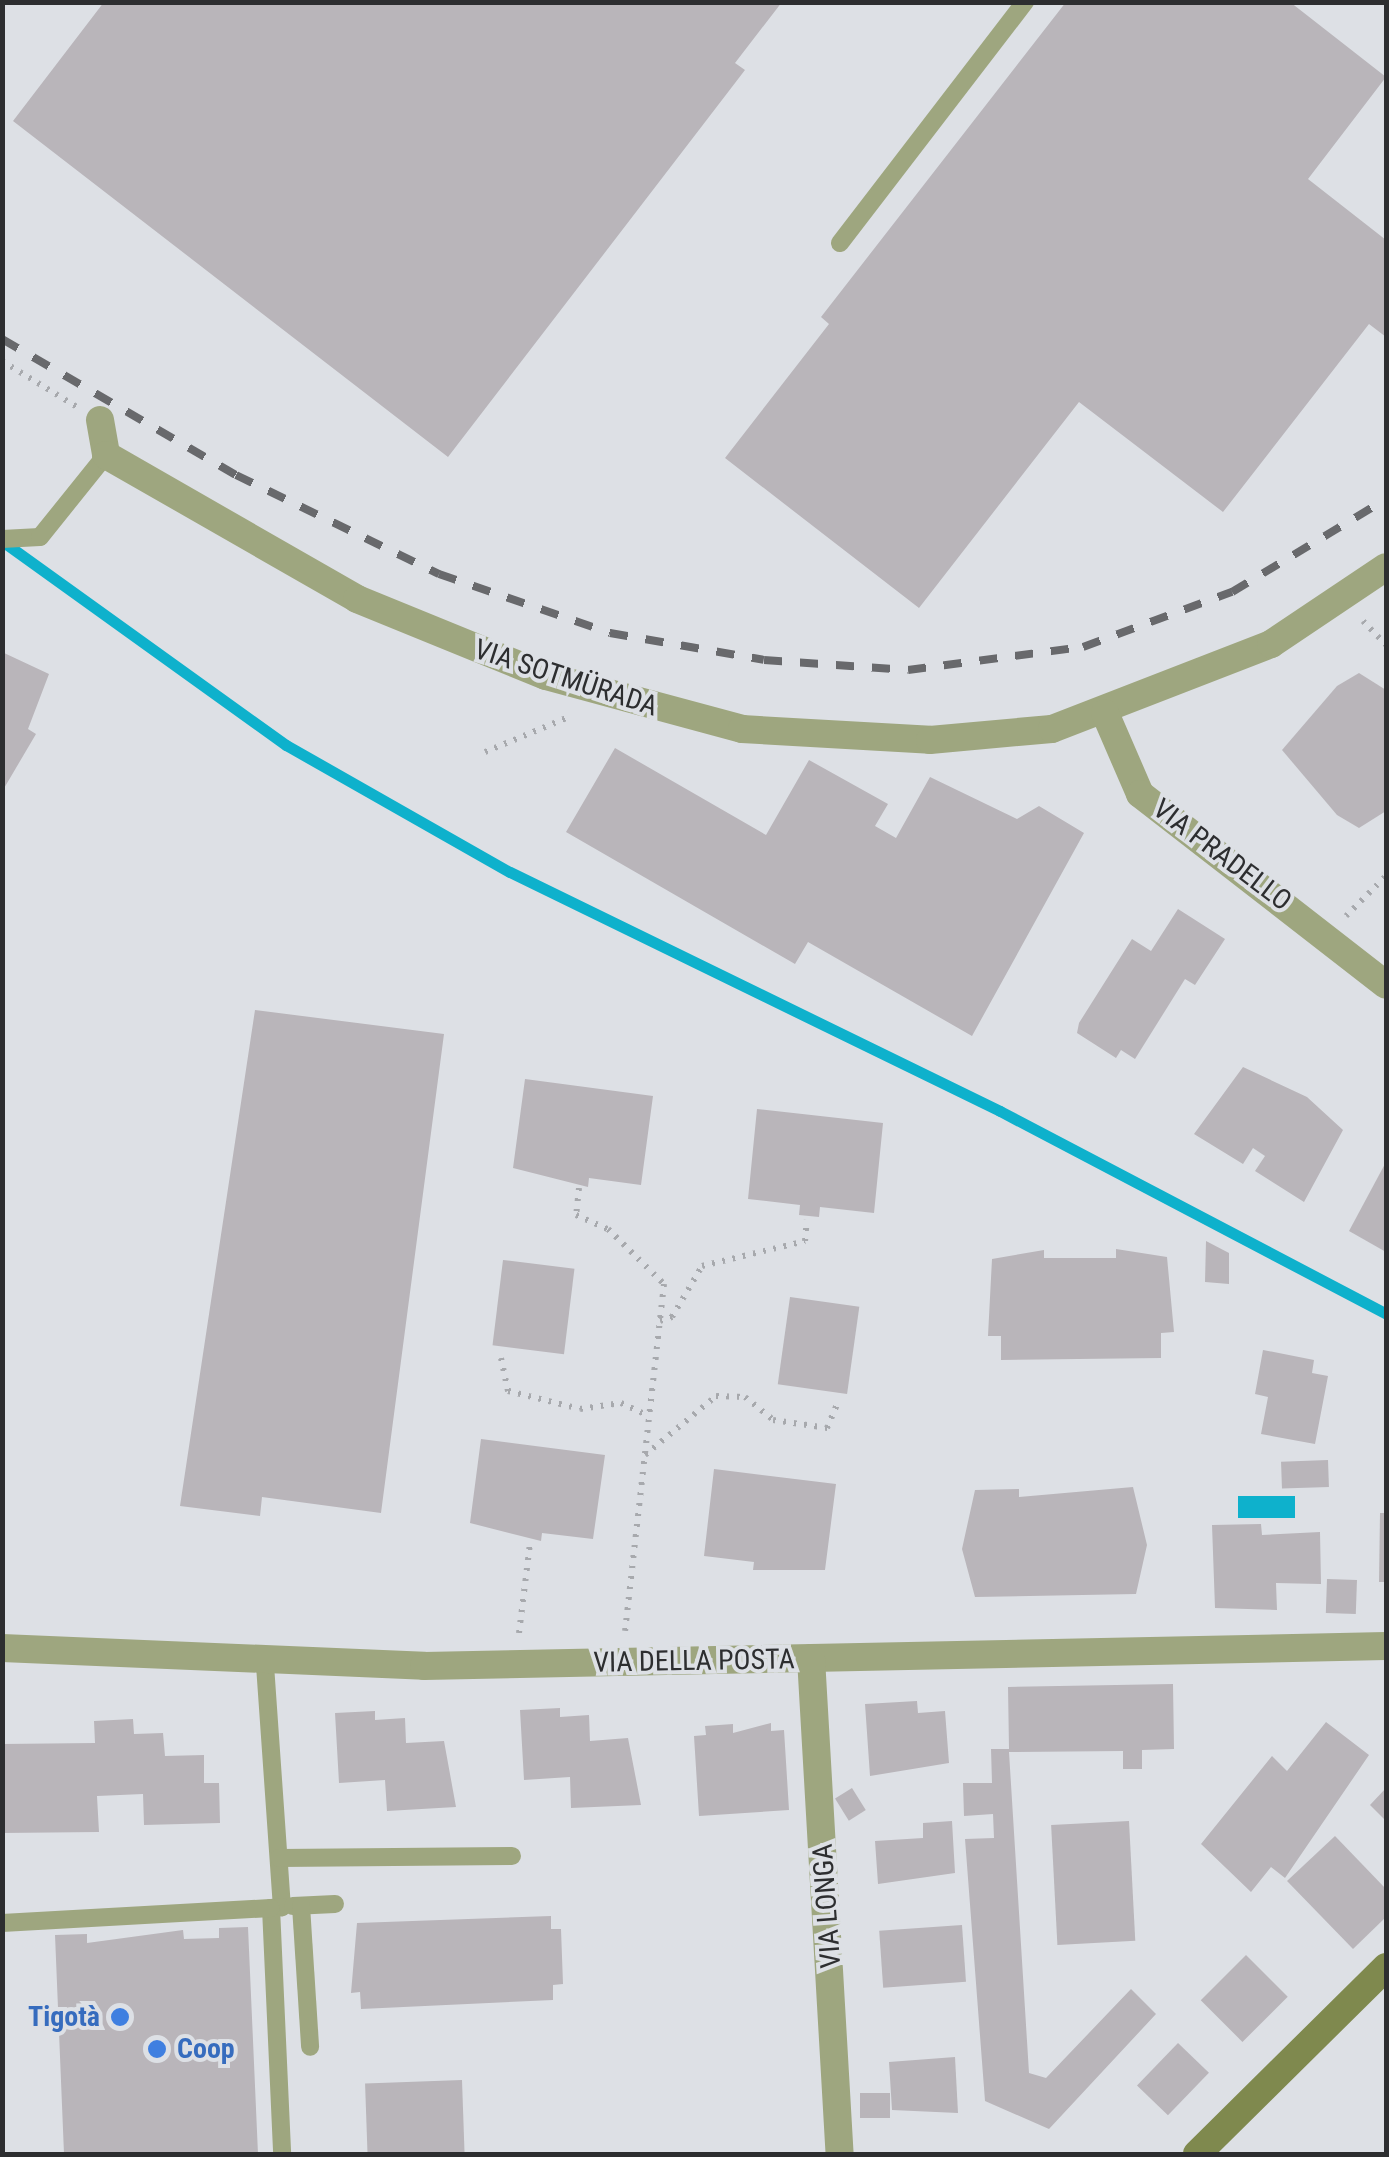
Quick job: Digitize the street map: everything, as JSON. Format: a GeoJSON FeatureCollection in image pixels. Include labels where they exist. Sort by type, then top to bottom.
{"type":"FeatureCollection","features":[{"type":"Feature","properties":{"kind":"main road"},"geometry":{"type":"LineString","coordinates":[[1197,2154],[1386,1966]]}},
{"type":"Feature","properties":{"kind":"street"},"geometry":{"type":"LineString","coordinates":[[100,420],[106,455]]}},
{"type":"Feature","properties":{"kind":"street","name":"VIA SOTMÜRADA"},"geometry":{"type":"LineString","coordinates":[[106,455],[357,599],[614,698],[742,729],[832,738],[1008,735],[1105,714]]}},
{"type":"Feature","properties":{"kind":"street"},"geometry":{"type":"LineString","coordinates":[[1105,714],[1271,644],[1386,567]]}},
{"type":"Feature","properties":{"kind":"street","name":"VIA PRADELLO"},"geometry":{"type":"LineString","coordinates":[[1105,714],[1140,794],[1327,935],[1386,985]]}},
{"type":"Feature","properties":{"kind":"street","name":"VIA DELLA POSTA"},"geometry":{"type":"LineString","coordinates":[[2,1648],[265,1665],[518,1664],[1386,1646]]}},
{"type":"Feature","properties":{"kind":"street","name":"VIA LONGA"},"geometry":{"type":"LineString","coordinates":[[811,1658],[840,2154]]}},
{"type":"Feature","properties":{"kind":"lane"},"geometry":{"type":"LineString","coordinates":[[840,243],[1025,2]]}},
{"type":"Feature","properties":{"kind":"lane"},"geometry":{"type":"LineString","coordinates":[[2,539],[40,537],[106,455]]}},
{"type":"Feature","properties":{"kind":"lane"},"geometry":{"type":"LineString","coordinates":[[265,1665],[278,1858],[310,2047]]}},
{"type":"Feature","properties":{"kind":"lane"},"geometry":{"type":"LineString","coordinates":[[278,1858],[512,1856]]}},
{"type":"Feature","properties":{"kind":"lane"},"geometry":{"type":"LineString","coordinates":[[2,1923],[335,1904]]}},
{"type":"Feature","properties":{"kind":"lane"},"geometry":{"type":"LineString","coordinates":[[282,2154],[285,1907]]}},
{"type":"Feature","properties":{"kind":"path"},"geometry":{"type":"LineString","coordinates":[[2,361],[100,420]]}},
{"type":"Feature","properties":{"kind":"path"},"geometry":{"type":"LineString","coordinates":[[1362,619],[1386,644]]}},
{"type":"Feature","properties":{"kind":"path"},"geometry":{"type":"LineString","coordinates":[[484,752],[614,698]]}},
{"type":"Feature","properties":{"kind":"path"},"geometry":{"type":"LineString","coordinates":[[1327,935],[1386,876]]}},
{"type":"Feature","properties":{"kind":"path"},"geometry":{"type":"LineString","coordinates":[[579,1188],[576,1215],[661,1274],[660,1321],[622,1662]]}},
{"type":"Feature","properties":{"kind":"path"},"geometry":{"type":"LineString","coordinates":[[660,1321],[672,1317],[702,1266],[805,1241],[808,1220]]}},
{"type":"Feature","properties":{"kind":"path"},"geometry":{"type":"LineString","coordinates":[[501,1358],[508,1391],[580,1409],[621,1404],[649,1416]]}},
{"type":"Feature","properties":{"kind":"path"},"geometry":{"type":"LineString","coordinates":[[644,1456],[716,1396],[745,1397],[773,1420],[828,1428],[838,1402]]}},
{"type":"Feature","properties":{"kind":"path"},"geometry":{"type":"LineString","coordinates":[[518,1664],[530,1544]]}},
{"type":"Feature","properties":{"kind":"water"},"geometry":{"type":"Polygon","coordinates":[[[1238,1496],[1295,1496],[1295,1518],[1238,1518],[1238,1496]]]}},
{"type":"Feature","properties":{"kind":"building"},"geometry":{"type":"Polygon","coordinates":[[[104,2],[782,2],[735,63],[745,70],[448,457],[13,121],[104,2]]]}},
{"type":"Feature","properties":{"kind":"building"},"geometry":{"type":"Polygon","coordinates":[[[1066,2],[1290,2],[1386,77],[1308,179],[1386,240],[1386,337],[1369,324],[1223,512],[1079,402],[919,608],[725,458],[829,324],[821,317],[1066,2]]]}},
{"type":"Feature","properties":{"kind":"building"},"geometry":{"type":"Polygon","coordinates":[[[2,652],[49,674],[28,729],[36,734],[3,790],[2,652]]]}},
{"type":"Feature","properties":{"kind":"building"},"geometry":{"type":"Polygon","coordinates":[[[1359,673],[1386,690],[1386,811],[1359,828],[1337,815],[1282,750],[1337,686],[1359,673]]]}},
{"type":"Feature","properties":{"kind":"building"},"geometry":{"type":"Polygon","coordinates":[[[615,748],[766,835],[809,760],[888,804],[875,826],[896,838],[930,777],[1017,819],[1039,806],[1084,833],[972,1036],[808,942],[795,964],[566,832],[615,748]]]}},
{"type":"Feature","properties":{"kind":"building"},"geometry":{"type":"Polygon","coordinates":[[[1178,909],[1225,939],[1195,985],[1185,979],[1135,1059],[1121,1050],[1116,1058],[1077,1033],[1079,1023],[1132,939],[1151,951],[1178,909]]]}},
{"type":"Feature","properties":{"kind":"building"},"geometry":{"type":"Polygon","coordinates":[[[255,1010],[444,1034],[381,1513],[262,1497],[260,1516],[180,1506],[255,1010]]]}},
{"type":"Feature","properties":{"kind":"building"},"geometry":{"type":"Polygon","coordinates":[[[1243,1067],[1307,1097],[1343,1130],[1304,1202],[1255,1171],[1265,1156],[1253,1148],[1243,1164],[1194,1134],[1243,1067]]]}},
{"type":"Feature","properties":{"kind":"building"},"geometry":{"type":"Polygon","coordinates":[[[525,1079],[653,1096],[641,1185],[589,1178],[588,1187],[513,1168],[525,1079]]]}},
{"type":"Feature","properties":{"kind":"building"},"geometry":{"type":"Polygon","coordinates":[[[757,1109],[883,1123],[874,1213],[820,1207],[819,1217],[799,1215],[800,1205],[748,1199],[757,1109]]]}},
{"type":"Feature","properties":{"kind":"building"},"geometry":{"type":"Polygon","coordinates":[[[1386,1162],[1386,1252],[1349,1231],[1386,1162]]]}},
{"type":"Feature","properties":{"kind":"building"},"geometry":{"type":"Polygon","coordinates":[[[1206,1241],[1229,1253],[1229,1284],[1205,1282],[1206,1241]]]}},
{"type":"Feature","properties":{"kind":"building"},"geometry":{"type":"Polygon","coordinates":[[[1116,1249],[1167,1257],[1174,1332],[1161,1333],[1161,1358],[1001,1360],[1001,1336],[988,1336],[992,1259],[1044,1250],[1044,1258],[1116,1258],[1116,1249]]]}},
{"type":"Feature","properties":{"kind":"building"},"geometry":{"type":"Polygon","coordinates":[[[503,1260],[574,1269],[564,1354],[493,1345],[503,1260]]]}},
{"type":"Feature","properties":{"kind":"building"},"geometry":{"type":"Polygon","coordinates":[[[790,1297],[859,1307],[847,1394],[778,1384],[790,1297]]]}},
{"type":"Feature","properties":{"kind":"building"},"geometry":{"type":"Polygon","coordinates":[[[1263,1350],[1314,1360],[1312,1373],[1328,1376],[1315,1444],[1261,1434],[1268,1397],[1255,1394],[1263,1350]]]}},
{"type":"Feature","properties":{"kind":"building"},"geometry":{"type":"Polygon","coordinates":[[[481,1439],[605,1455],[593,1539],[542,1533],[541,1541],[470,1523],[481,1439]]]}},
{"type":"Feature","properties":{"kind":"building"},"geometry":{"type":"Polygon","coordinates":[[[1328,1460],[1329,1487],[1282,1489],[1281,1462],[1328,1460]]]}},
{"type":"Feature","properties":{"kind":"building"},"geometry":{"type":"Polygon","coordinates":[[[714,1469],[836,1484],[825,1570],[753,1570],[754,1562],[704,1556],[714,1469]]]}},
{"type":"Feature","properties":{"kind":"building"},"geometry":{"type":"Polygon","coordinates":[[[1133,1487],[1147,1545],[1136,1594],[975,1597],[962,1549],[975,1490],[1019,1489],[1019,1497],[1133,1487]]]}},
{"type":"Feature","properties":{"kind":"building"},"geometry":{"type":"Polygon","coordinates":[[[1380,1513],[1386,1513],[1386,1582],[1379,1582],[1380,1513]]]}},
{"type":"Feature","properties":{"kind":"building"},"geometry":{"type":"Polygon","coordinates":[[[1261,1524],[1262,1535],[1320,1532],[1321,1584],[1276,1583],[1277,1610],[1215,1608],[1212,1525],[1261,1524]]]}},
{"type":"Feature","properties":{"kind":"building"},"geometry":{"type":"Polygon","coordinates":[[[1327,1579],[1357,1580],[1356,1614],[1326,1613],[1327,1579]]]}},
{"type":"Feature","properties":{"kind":"building"},"geometry":{"type":"Polygon","coordinates":[[[1173,1684],[1174,1749],[1142,1750],[1142,1769],[1123,1769],[1123,1751],[1009,1752],[1029,2073],[1046,2078],[1131,1989],[1156,2014],[1049,2129],[985,2101],[965,1839],[994,1838],[993,1814],[964,1816],[963,1783],[992,1783],[991,1749],[1009,1749],[1008,1687],[1173,1684]]]}},
{"type":"Feature","properties":{"kind":"building"},"geometry":{"type":"Polygon","coordinates":[[[917,1701],[918,1713],[945,1711],[949,1763],[870,1776],[865,1704],[917,1701]]]}},
{"type":"Feature","properties":{"kind":"building"},"geometry":{"type":"Polygon","coordinates":[[[560,1708],[560,1717],[589,1715],[590,1741],[628,1738],[641,1805],[571,1808],[570,1777],[524,1780],[520,1710],[560,1708]]]}},
{"type":"Feature","properties":{"kind":"building"},"geometry":{"type":"Polygon","coordinates":[[[375,1711],[375,1720],[405,1718],[406,1743],[444,1741],[456,1807],[387,1811],[385,1780],[339,1783],[335,1713],[375,1711]]]}},
{"type":"Feature","properties":{"kind":"building"},"geometry":{"type":"Polygon","coordinates":[[[133,1719],[134,1734],[163,1733],[165,1756],[204,1755],[204,1783],[219,1783],[220,1823],[144,1825],[143,1794],[97,1796],[99,1832],[2,1833],[2,1744],[95,1743],[94,1721],[133,1719]]]}},
{"type":"Feature","properties":{"kind":"building"},"geometry":{"type":"Polygon","coordinates":[[[1326,1722],[1369,1755],[1285,1878],[1271,1867],[1251,1892],[1201,1844],[1272,1756],[1287,1771],[1326,1722]]]}},
{"type":"Feature","properties":{"kind":"building"},"geometry":{"type":"Polygon","coordinates":[[[771,1723],[771,1731],[784,1730],[789,1810],[699,1816],[694,1736],[706,1735],[705,1726],[733,1724],[733,1733],[771,1723]]]}},
{"type":"Feature","properties":{"kind":"building"},"geometry":{"type":"Polygon","coordinates":[[[852,1788],[866,1810],[849,1821],[835,1799],[852,1788]]]}},
{"type":"Feature","properties":{"kind":"building"},"geometry":{"type":"Polygon","coordinates":[[[1386,1788],[1386,1821],[1370,1805],[1386,1788]]]}},
{"type":"Feature","properties":{"kind":"building"},"geometry":{"type":"Polygon","coordinates":[[[952,1821],[955,1873],[878,1884],[875,1841],[923,1838],[923,1823],[952,1821]]]}},
{"type":"Feature","properties":{"kind":"building"},"geometry":{"type":"Polygon","coordinates":[[[1129,1821],[1135,1941],[1057,1945],[1051,1825],[1129,1821]]]}},
{"type":"Feature","properties":{"kind":"building"},"geometry":{"type":"Polygon","coordinates":[[[1335,1836],[1386,1889],[1386,1917],[1353,1949],[1287,1881],[1335,1836]]]}},
{"type":"Feature","properties":{"kind":"building"},"geometry":{"type":"Polygon","coordinates":[[[551,1916],[551,1929],[561,1929],[563,1984],[553,1985],[553,2000],[361,2009],[360,1992],[351,1993],[357,1923],[551,1916]]]}},
{"type":"Feature","properties":{"kind":"building"},"geometry":{"type":"Polygon","coordinates":[[[962,1925],[966,1982],[883,1988],[879,1931],[962,1925]]]}},
{"type":"Feature","properties":{"kind":"building","name":"Coop"},"geometry":{"type":"Polygon","coordinates":[[[248,1927],[258,2154],[64,2154],[55,1935],[87,1934],[87,1943],[183,1930],[184,1939],[219,1938],[219,1928],[248,1927]]]}},
{"type":"Feature","properties":{"kind":"building"},"geometry":{"type":"Polygon","coordinates":[[[1246,1955],[1288,1997],[1242,2042],[1201,2000],[1246,1955]]]}},
{"type":"Feature","properties":{"kind":"building"},"geometry":{"type":"Polygon","coordinates":[[[1178,2043],[1209,2073],[1168,2115],[1137,2085],[1178,2043]]]}},
{"type":"Feature","properties":{"kind":"building"},"geometry":{"type":"Polygon","coordinates":[[[955,2057],[958,2113],[892,2110],[889,2062],[955,2057]]]}},
{"type":"Feature","properties":{"kind":"building"},"geometry":{"type":"Polygon","coordinates":[[[462,2080],[465,2154],[368,2154],[365,2083],[462,2080]]]}},
{"type":"Feature","properties":{"kind":"building"},"geometry":{"type":"Polygon","coordinates":[[[860,2093],[890,2093],[890,2118],[860,2118],[860,2093]]]}},
{"type":"Feature","properties":{"kind":"waterway"},"geometry":{"type":"LineString","coordinates":[[2,541],[286,745],[510,872],[1000,1111],[1386,1314]]}},
{"type":"Feature","properties":{"kind":"railway"},"geometry":{"type":"LineString","coordinates":[[2,339],[236,475],[439,574],[610,633],[764,660],[908,670],[1083,647],[1232,592],[1386,499]]}},
{"type":"Feature","properties":{"kind":"place","name":"Tigotà"},"geometry":{"type":"Point","coordinates":[120,2017]}},
{"type":"Feature","properties":{"kind":"place","name":"Coop"},"geometry":{"type":"Point","coordinates":[157,2049]}}]}
